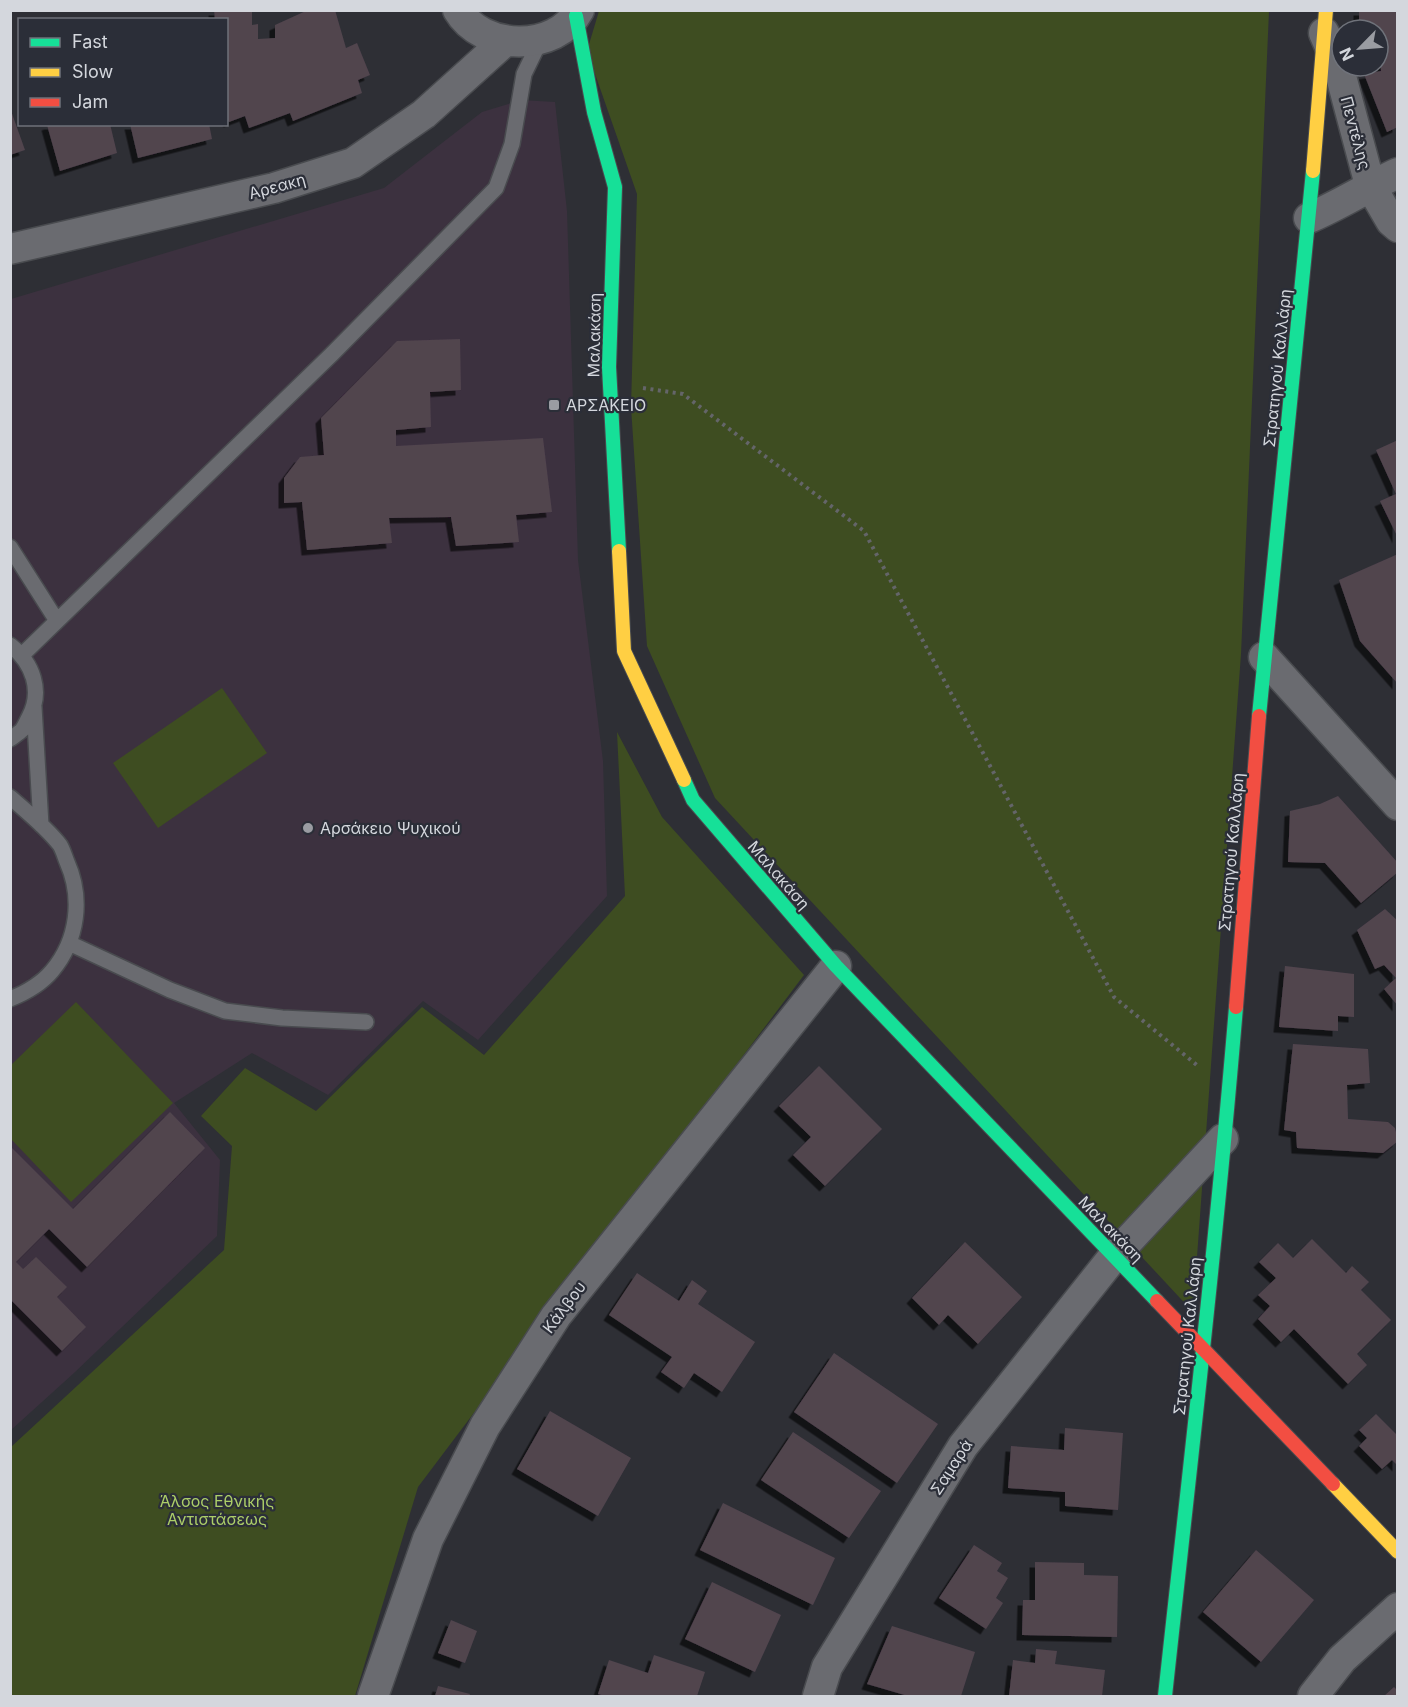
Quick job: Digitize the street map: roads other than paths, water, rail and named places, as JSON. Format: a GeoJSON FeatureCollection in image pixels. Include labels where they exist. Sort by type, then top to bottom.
{"type":"FeatureCollection","features":[{"type":"Feature","properties":{"kind":"street"},"geometry":{"type":"LineString","coordinates":[[458,10],[461,16],[481,32],[505,41],[524,42],[541,39],[561,30],[578,13]]}},
{"type":"Feature","properties":{"kind":"street","name":"Μαλακάση"},"geometry":{"type":"LineString","coordinates":[[578,13],[594,112],[615,186],[609,367],[624,651],[693,800],[836,966],[1398,1552]]}},
{"type":"Feature","properties":{"kind":"street","name":"Πεντέλης"},"geometry":{"type":"LineString","coordinates":[[1325,22],[1370,185],[1391,220],[1398,227]]}},
{"type":"Feature","properties":{"kind":"street","name":"Στρατηγού Καλλάρη"},"geometry":{"type":"LineString","coordinates":[[1165,1696],[1229,1091],[1264,657],[1309,218],[1325,22]]}},
{"type":"Feature","properties":{"kind":"street","name":"Αρεακη"},"geometry":{"type":"LineString","coordinates":[[10,249],[274,188],[353,163],[424,114],[505,41]]}},
{"type":"Feature","properties":{"kind":"street"},"geometry":{"type":"LineString","coordinates":[[1309,218],[1333,208],[1370,185],[1398,172]]}},
{"type":"Feature","properties":{"kind":"street"},"geometry":{"type":"LineString","coordinates":[[1264,657],[1398,805]]}},
{"type":"Feature","properties":{"kind":"street","name":"Κάλβου"},"geometry":{"type":"LineString","coordinates":[[373,1696],[428,1539],[491,1416],[556,1316],[836,966]]}},
{"type":"Feature","properties":{"kind":"street","name":"Σαμαρά"},"geometry":{"type":"LineString","coordinates":[[818,1696],[827,1667],[963,1446],[1114,1256],[1223,1139]]}},
{"type":"Feature","properties":{"kind":"street"},"geometry":{"type":"LineString","coordinates":[[1313,1696],[1341,1659],[1398,1608]]}},
{"type":"Feature","properties":{"kind":"lane"},"geometry":{"type":"LineString","coordinates":[[41,825],[34,707],[36,689],[32,671],[16,650],[57,621],[332,354],[496,188],[512,144],[524,74],[541,39]]}},
{"type":"Feature","properties":{"kind":"lane"},"geometry":{"type":"LineString","coordinates":[[10,547],[57,621]]}},
{"type":"Feature","properties":{"kind":"lane"},"geometry":{"type":"LineString","coordinates":[[10,739],[24,728],[34,707]]}},
{"type":"Feature","properties":{"kind":"lane"},"geometry":{"type":"LineString","coordinates":[[10,796],[61,847],[74,877],[77,910],[69,943],[52,971],[26,992],[10,999]]}},
{"type":"Feature","properties":{"kind":"lane"},"geometry":{"type":"LineString","coordinates":[[69,943],[170,990],[225,1011],[282,1018],[366,1022]]}},
{"type":"Feature","properties":{"kind":"place","name":"ΑΡΣΑΚΕΙΟ"},"geometry":{"type":"Point","coordinates":[554,405]}},
{"type":"Feature","properties":{"kind":"place","name":"Αρσάκειο Ψυχικού"},"geometry":{"type":"Point","coordinates":[308,828]}},
{"type":"Feature","properties":{"kind":"park label","name":"Άλσος Εθνικής Αντιστάσεως"},"geometry":{"type":"Point","coordinates":[217,1510]}}]}
